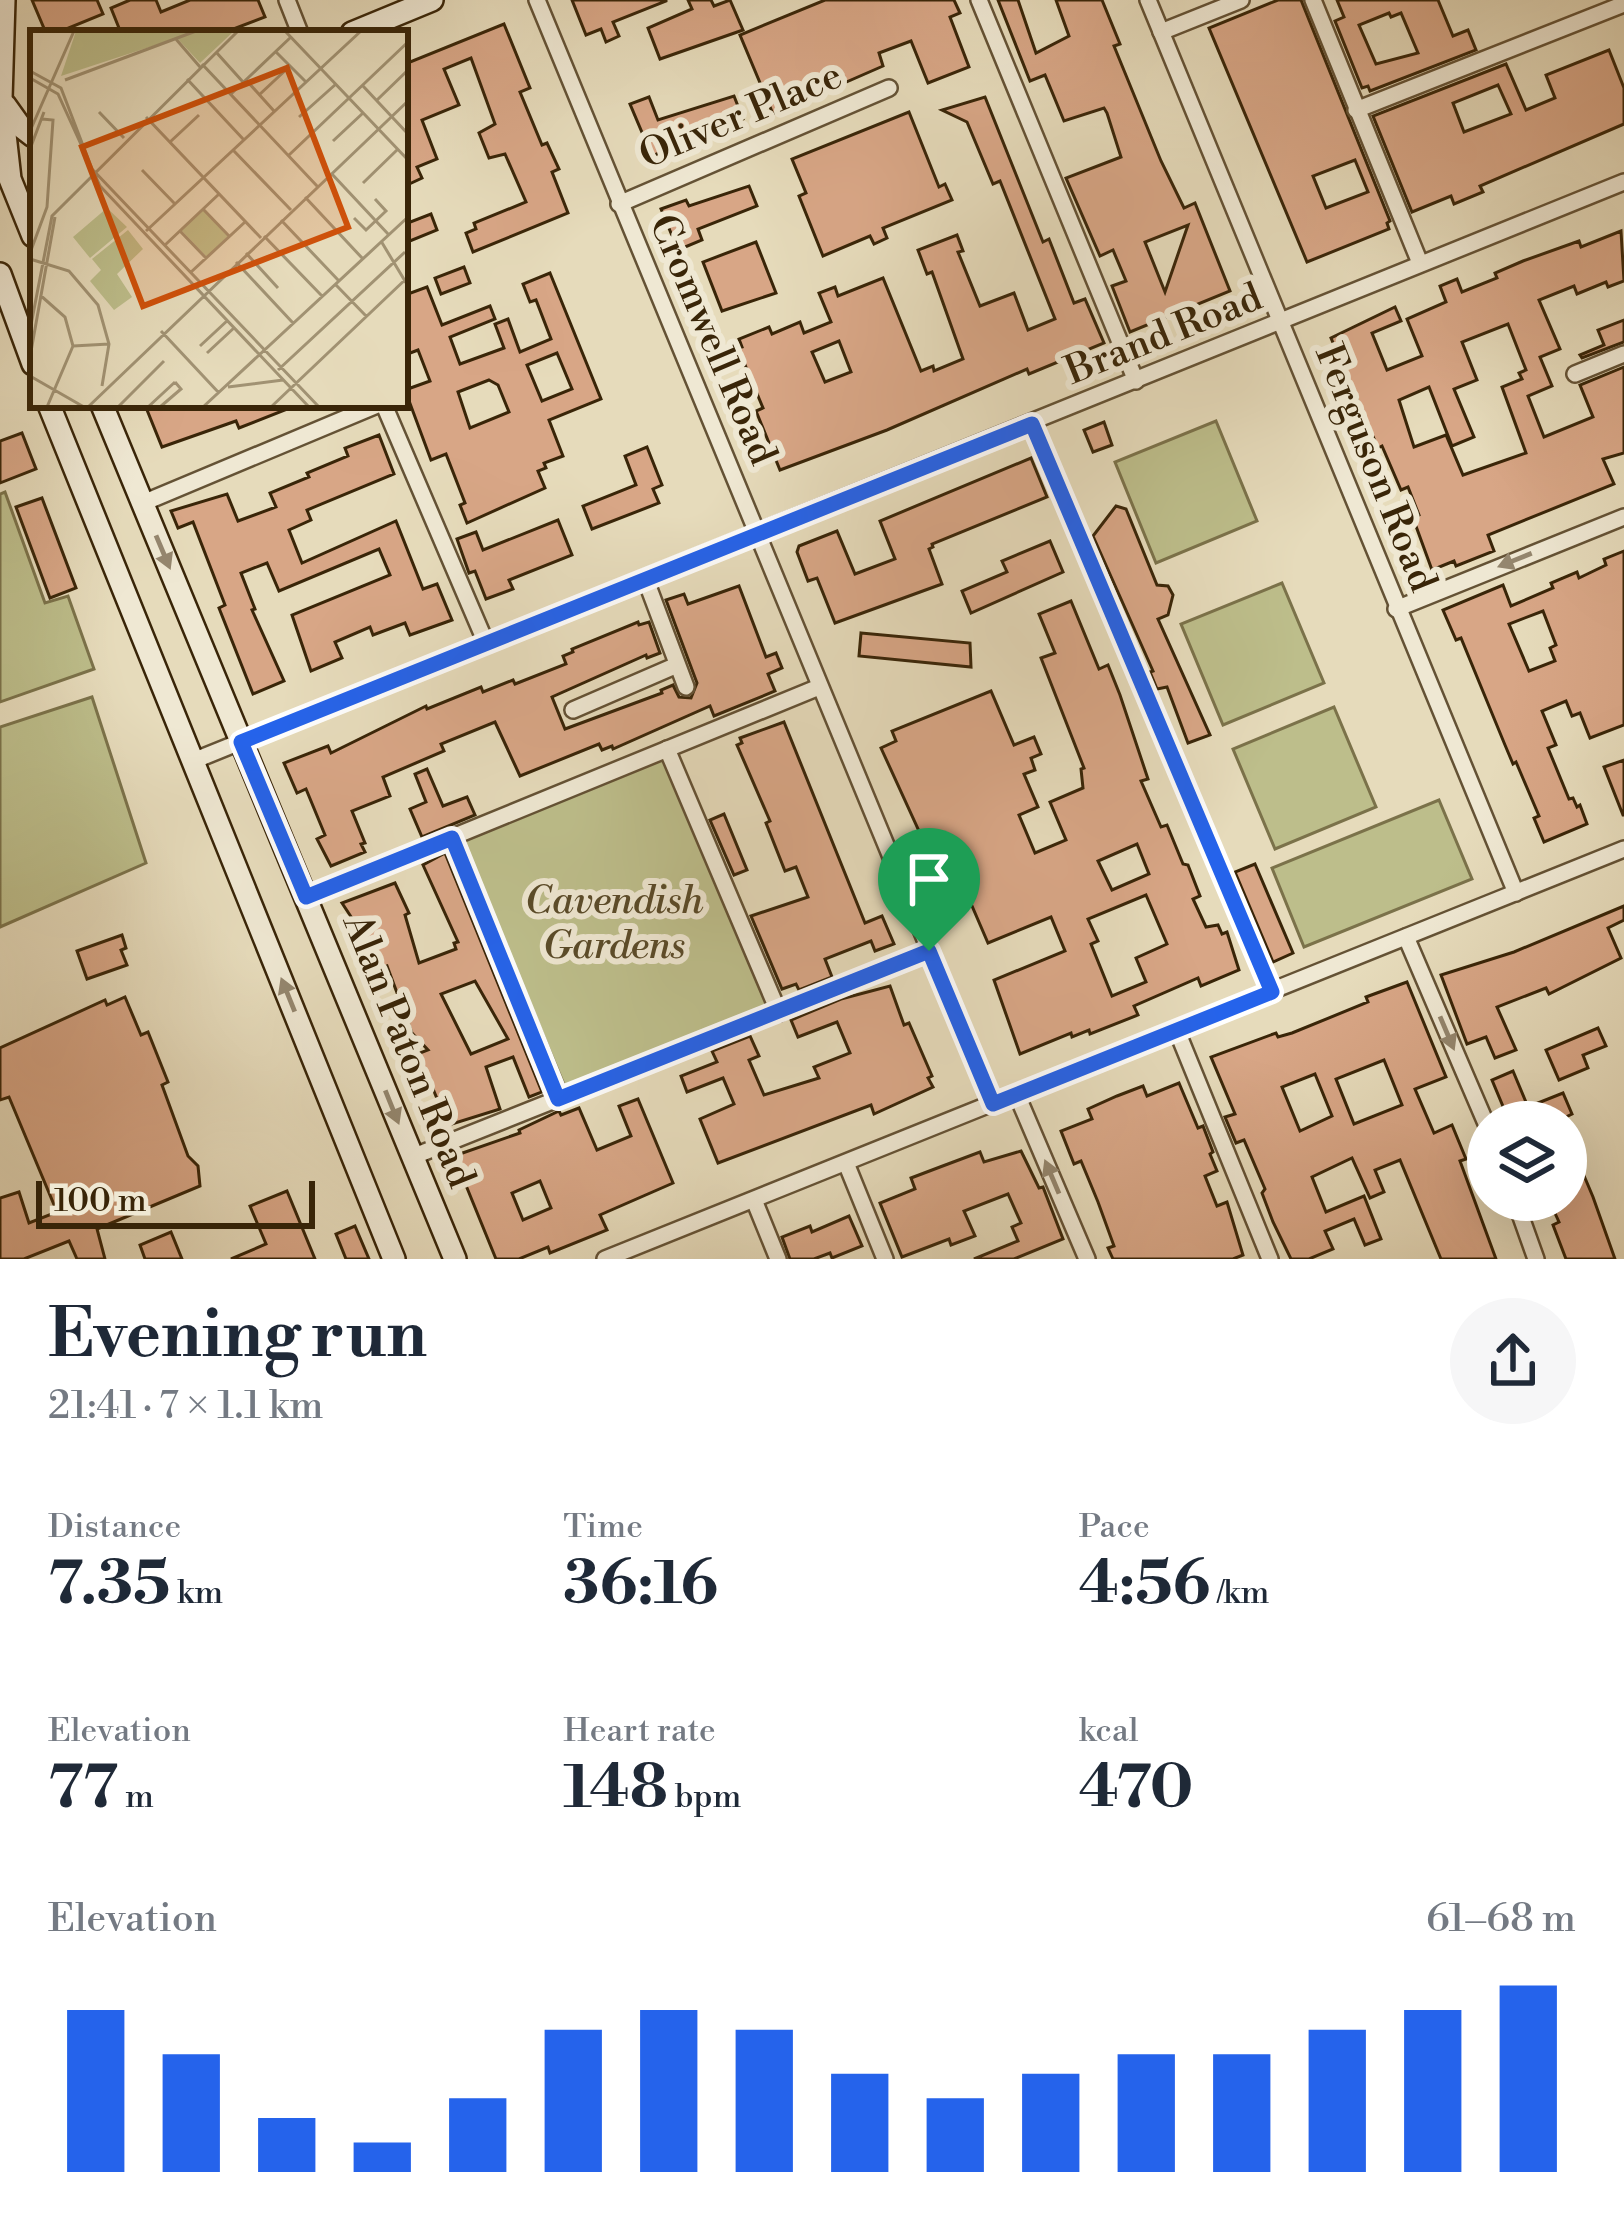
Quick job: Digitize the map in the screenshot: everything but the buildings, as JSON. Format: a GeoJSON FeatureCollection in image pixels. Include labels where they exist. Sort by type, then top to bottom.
{"type":"FeatureCollection","features":[{"type":"Feature","properties":{"kind":"street"},"geometry":{"type":"LineString","coordinates":[[4,0],[5,180],[30,230]]}},
{"type":"Feature","properties":{"kind":"street"},"geometry":{"type":"LineString","coordinates":[[287,0],[299,30]]}},
{"type":"Feature","properties":{"kind":"street"},"geometry":{"type":"LineString","coordinates":[[359,30],[432,0]]}},
{"type":"Feature","properties":{"kind":"street","name":"Cromwell Road"},"geometry":{"type":"LineString","coordinates":[[537,0],[993,1104]]}},
{"type":"Feature","properties":{"kind":"street"},"geometry":{"type":"LineString","coordinates":[[979,0],[1136,381]]}},
{"type":"Feature","properties":{"kind":"street","name":"Ferguson Road"},"geometry":{"type":"LineString","coordinates":[[1148,0],[1516,893]]}},
{"type":"Feature","properties":{"kind":"street"},"geometry":{"type":"LineString","coordinates":[[1161,32],[1241,0]]}},
{"type":"Feature","properties":{"kind":"street"},"geometry":{"type":"LineString","coordinates":[[1313,0],[1420,263]]}},
{"type":"Feature","properties":{"kind":"street"},"geometry":{"type":"LineString","coordinates":[[1356,110],[1624,4]]}},
{"type":"Feature","properties":{"kind":"street","name":"Oliver Place"},"geometry":{"type":"LineString","coordinates":[[619,204],[889,88]]}},
{"type":"Feature","properties":{"kind":"street"},"geometry":{"type":"LineString","coordinates":[[1,102],[30,134]]}},
{"type":"Feature","properties":{"kind":"street","name":"Brand Road"},"geometry":{"type":"LineString","coordinates":[[194,761],[1624,182]]}},
{"type":"Feature","properties":{"kind":"street"},"geometry":{"type":"LineString","coordinates":[[0,274],[30,356]]}},
{"type":"Feature","properties":{"kind":"street"},"geometry":{"type":"LineString","coordinates":[[1575,374],[1624,354]]}},
{"type":"Feature","properties":{"kind":"street"},"geometry":{"type":"LineString","coordinates":[[50,408],[394,1259]]}},
{"type":"Feature","properties":{"kind":"street","name":"Alan Paton Road"},"geometry":{"type":"LineString","coordinates":[[103,408],[455,1259]]}},
{"type":"Feature","properties":{"kind":"street"},"geometry":{"type":"LineString","coordinates":[[143,502],[373,408]]}},
{"type":"Feature","properties":{"kind":"street"},"geometry":{"type":"LineString","coordinates":[[381,408],[486,643]]}},
{"type":"Feature","properties":{"kind":"street"},"geometry":{"type":"LineString","coordinates":[[1032,424],[1272,992]]}},
{"type":"Feature","properties":{"kind":"street"},"geometry":{"type":"LineString","coordinates":[[1396,608],[1624,517]]}},
{"type":"Feature","properties":{"kind":"street"},"geometry":{"type":"LineString","coordinates":[[645,578],[686,687]]}},
{"type":"Feature","properties":{"kind":"street"},"geometry":{"type":"LineString","coordinates":[[573,710],[677,665]]}},
{"type":"Feature","properties":{"kind":"street"},"geometry":{"type":"LineString","coordinates":[[306,897],[819,687]]}},
{"type":"Feature","properties":{"kind":"street"},"geometry":{"type":"LineString","coordinates":[[667,749],[779,1013]]}},
{"type":"Feature","properties":{"kind":"street"},"geometry":{"type":"LineString","coordinates":[[452,838],[558,1099]]}},
{"type":"Feature","properties":{"kind":"street"},"geometry":{"type":"LineString","coordinates":[[604,1259],[1624,849]]}},
{"type":"Feature","properties":{"kind":"street"},"geometry":{"type":"LineString","coordinates":[[1406,937],[1476,1101]]}},
{"type":"Feature","properties":{"kind":"street"},"geometry":{"type":"LineString","coordinates":[[412,1156],[929,951]]}},
{"type":"Feature","properties":{"kind":"street"},"geometry":{"type":"LineString","coordinates":[[1177,1030],[1270,1259]]}},
{"type":"Feature","properties":{"kind":"street"},"geometry":{"type":"LineString","coordinates":[[1017,1095],[1087,1259]]}},
{"type":"Feature","properties":{"kind":"street"},"geometry":{"type":"LineString","coordinates":[[846,1163],[884,1259]]}},
{"type":"Feature","properties":{"kind":"street"},"geometry":{"type":"LineString","coordinates":[[754,1200],[778,1259]]}},
{"type":"Feature","properties":{"kind":"street"},"geometry":{"type":"LineString","coordinates":[[1522,1221],[1535,1259]]}},
{"type":"Feature","properties":{"kind":"green space"},"geometry":{"type":"Polygon","coordinates":[[[1216,421],[1257,521],[1156,563],[1115,462],[1216,421]]]}},
{"type":"Feature","properties":{"kind":"green space"},"geometry":{"type":"Polygon","coordinates":[[[5,492],[45,603],[68,596],[94,669],[0,702],[0,494],[5,492]]]}},
{"type":"Feature","properties":{"kind":"green space"},"geometry":{"type":"Polygon","coordinates":[[[1282,583],[1324,683],[1223,725],[1181,624],[1282,583]]]}},
{"type":"Feature","properties":{"kind":"green space"},"geometry":{"type":"Polygon","coordinates":[[[92,697],[146,863],[0,927],[0,727],[92,697]]]}},
{"type":"Feature","properties":{"kind":"green space"},"geometry":{"type":"Polygon","coordinates":[[[1334,707],[1376,807],[1275,849],[1233,749],[1334,707]]]}},
{"type":"Feature","properties":{"kind":"green space","name":"Cavendish Gardens"},"geometry":{"type":"Polygon","coordinates":[[[663,757],[768,1006],[566,1089],[461,841],[663,757]]]}},
{"type":"Feature","properties":{"kind":"green space"},"geometry":{"type":"Polygon","coordinates":[[[1439,800],[1472,879],[1304,947],[1272,868],[1439,800]]]}},
{"type":"Feature","properties":{"kind":"route"},"geometry":{"type":"LineString","coordinates":[[1032,424],[1272,992],[993,1104],[929,951],[558,1099],[452,838],[306,897],[241,742],[1032,424]]}}]}
